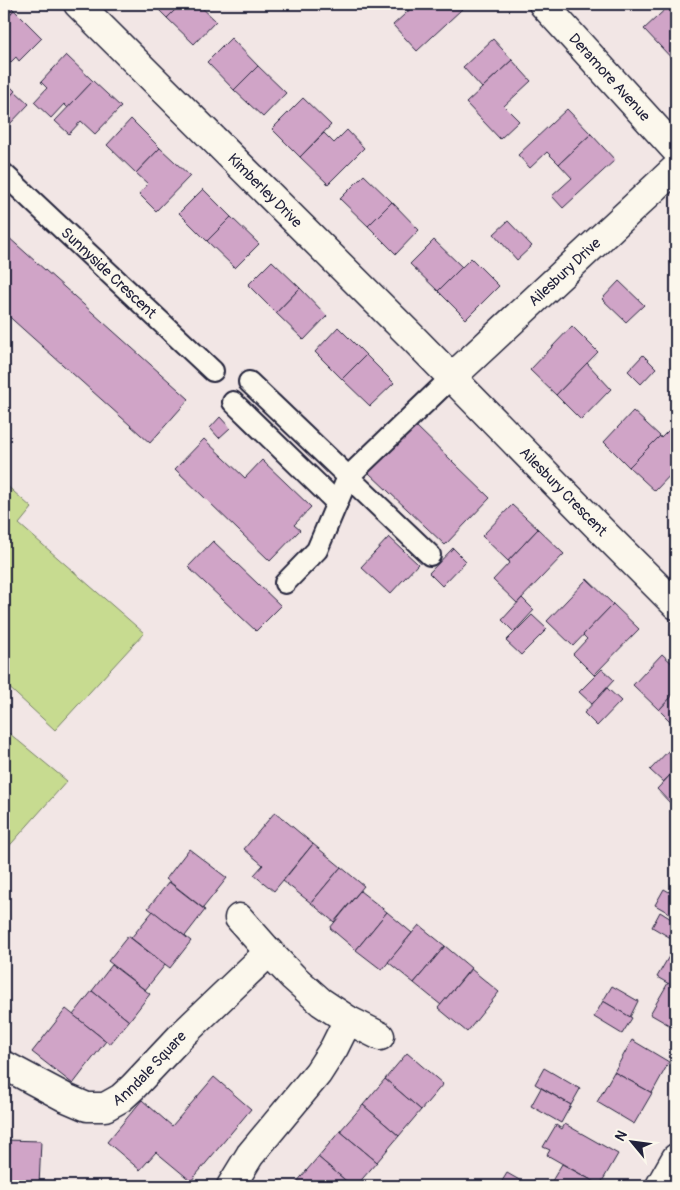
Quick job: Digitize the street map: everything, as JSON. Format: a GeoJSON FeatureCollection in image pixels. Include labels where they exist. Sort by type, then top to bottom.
{"type":"FeatureCollection","features":[{"type":"Feature","properties":{"kind":"street","name":"Kimberley Drive"},"geometry":{"type":"LineString","coordinates":[[78,4],[452,377]]}},
{"type":"Feature","properties":{"kind":"street","name":"Deramore Avenue"},"geometry":{"type":"LineString","coordinates":[[543,4],[676,150]]}},
{"type":"Feature","properties":{"kind":"street","name":"Ailesbury Drive"},"geometry":{"type":"LineString","coordinates":[[452,377],[676,168]]}},
{"type":"Feature","properties":{"kind":"street","name":"Ailesbury Crescent"},"geometry":{"type":"LineString","coordinates":[[452,377],[676,605]]}},
{"type":"Feature","properties":{"kind":"street"},"geometry":{"type":"LineString","coordinates":[[239,918],[293,977],[322,1002],[348,1020],[380,1036]]}},
{"type":"Feature","properties":{"kind":"street","name":"Anndale Square"},"geometry":{"type":"LineString","coordinates":[[6,1066],[87,1107],[105,1106],[121,1098],[133,1088],[183,1034],[269,952]]}},
{"type":"Feature","properties":{"kind":"street"},"geometry":{"type":"LineString","coordinates":[[231,1186],[250,1155],[318,1073],[334,1048],[348,1020]]}},
{"type":"Feature","properties":{"kind":"street"},"geometry":{"type":"LineString","coordinates":[[660,1186],[676,1158]]}},
{"type":"Feature","properties":{"kind":"lane","name":"Sunnyside Crescent"},"geometry":{"type":"LineString","coordinates":[[4,174],[213,371]]}},
{"type":"Feature","properties":{"kind":"lane"},"geometry":{"type":"LineString","coordinates":[[285,583],[317,550],[348,477],[452,377]]}},
{"type":"Feature","properties":{"kind":"lane"},"geometry":{"type":"LineString","coordinates":[[249,382],[430,556]]}},
{"type":"Feature","properties":{"kind":"lane"},"geometry":{"type":"LineString","coordinates":[[233,402],[337,503]]}},
{"type":"Feature","properties":{"kind":"green space"},"geometry":{"type":"Polygon","coordinates":[[[4,483],[32,508],[19,524],[144,633],[55,730],[4,683],[4,483]]]}},
{"type":"Feature","properties":{"kind":"green space"},"geometry":{"type":"Polygon","coordinates":[[[4,729],[67,781],[4,852],[4,729]]]}},
{"type":"Feature","properties":{"kind":"building"},"geometry":{"type":"Polygon","coordinates":[[[4,4],[8,4],[14,10],[4,21],[4,4]]]}},
{"type":"Feature","properties":{"kind":"building"},"geometry":{"type":"Polygon","coordinates":[[[153,4],[181,4],[167,18],[153,4]]]}},
{"type":"Feature","properties":{"kind":"building"},"geometry":{"type":"Polygon","coordinates":[[[181,4],[198,4],[216,21],[194,44],[167,18],[181,4]]]}},
{"type":"Feature","properties":{"kind":"building"},"geometry":{"type":"Polygon","coordinates":[[[401,4],[416,4],[408,11],[401,4]]]}},
{"type":"Feature","properties":{"kind":"building"},"geometry":{"type":"Polygon","coordinates":[[[416,4],[458,4],[462,9],[417,51],[393,25],[416,4]]]}},
{"type":"Feature","properties":{"kind":"building"},"geometry":{"type":"Polygon","coordinates":[[[671,4],[676,9],[676,63],[644,29],[671,4]]]}},
{"type":"Feature","properties":{"kind":"building"},"geometry":{"type":"Polygon","coordinates":[[[14,10],[42,38],[19,61],[16,57],[4,69],[4,21],[14,10]]]}},
{"type":"Feature","properties":{"kind":"building"},"geometry":{"type":"Polygon","coordinates":[[[231,38],[258,66],[234,90],[207,62],[231,38]]]}},
{"type":"Feature","properties":{"kind":"building"},"geometry":{"type":"Polygon","coordinates":[[[493,39],[512,60],[482,88],[463,67],[493,39]]]}},
{"type":"Feature","properties":{"kind":"building"},"geometry":{"type":"Polygon","coordinates":[[[66,55],[93,81],[68,108],[64,104],[51,118],[34,102],[47,88],[41,82],[66,55]]]}},
{"type":"Feature","properties":{"kind":"building"},"geometry":{"type":"Polygon","coordinates":[[[512,60],[531,81],[504,106],[519,121],[500,139],[466,103],[512,60]]]}},
{"type":"Feature","properties":{"kind":"building"},"geometry":{"type":"Polygon","coordinates":[[[258,66],[286,93],[263,117],[234,90],[258,66]]]}},
{"type":"Feature","properties":{"kind":"building"},"geometry":{"type":"Polygon","coordinates":[[[4,80],[15,91],[4,103],[4,80]]]}},
{"type":"Feature","properties":{"kind":"building"},"geometry":{"type":"Polygon","coordinates":[[[93,81],[121,107],[95,134],[81,121],[69,134],[55,121],[93,81]]]}},
{"type":"Feature","properties":{"kind":"building"},"geometry":{"type":"Polygon","coordinates":[[[15,91],[29,104],[9,125],[4,120],[4,103],[15,91]]]}},
{"type":"Feature","properties":{"kind":"building"},"geometry":{"type":"Polygon","coordinates":[[[303,98],[331,125],[300,157],[272,129],[303,98]]]}},
{"type":"Feature","properties":{"kind":"building"},"geometry":{"type":"Polygon","coordinates":[[[567,109],[591,134],[559,164],[547,152],[530,168],[518,155],[567,109]]]}},
{"type":"Feature","properties":{"kind":"building"},"geometry":{"type":"Polygon","coordinates":[[[131,119],[160,148],[136,173],[107,145],[131,119]]]}},
{"type":"Feature","properties":{"kind":"building"},"geometry":{"type":"Polygon","coordinates":[[[347,130],[364,148],[328,184],[300,157],[324,133],[334,143],[347,130]]]}},
{"type":"Feature","properties":{"kind":"building"},"geometry":{"type":"Polygon","coordinates":[[[591,134],[615,160],[563,208],[552,196],[572,178],[559,164],[591,134]]]}},
{"type":"Feature","properties":{"kind":"building"},"geometry":{"type":"Polygon","coordinates":[[[160,148],[190,176],[156,211],[139,194],[148,184],[136,173],[160,148]]]}},
{"type":"Feature","properties":{"kind":"building"},"geometry":{"type":"Polygon","coordinates":[[[364,175],[392,202],[368,226],[340,199],[364,175]]]}},
{"type":"Feature","properties":{"kind":"building"},"geometry":{"type":"Polygon","coordinates":[[[203,189],[231,217],[207,241],[179,213],[203,189]]]}},
{"type":"Feature","properties":{"kind":"building"},"geometry":{"type":"Polygon","coordinates":[[[392,202],[419,230],[396,254],[368,226],[392,202]]]}},
{"type":"Feature","properties":{"kind":"building"},"geometry":{"type":"Polygon","coordinates":[[[231,217],[259,244],[235,268],[207,241],[231,217]]]}},
{"type":"Feature","properties":{"kind":"building"},"geometry":{"type":"Polygon","coordinates":[[[508,221],[532,246],[517,260],[494,234],[508,221]]]}},
{"type":"Feature","properties":{"kind":"building"},"geometry":{"type":"Polygon","coordinates":[[[7,236],[189,399],[150,443],[4,312],[4,240],[7,236]]]}},
{"type":"Feature","properties":{"kind":"building"},"geometry":{"type":"Polygon","coordinates":[[[434,240],[462,267],[438,291],[410,264],[434,240]]]}},
{"type":"Feature","properties":{"kind":"building"},"geometry":{"type":"Polygon","coordinates":[[[471,258],[499,286],[466,319],[438,291],[471,258]]]}},
{"type":"Feature","properties":{"kind":"building"},"geometry":{"type":"Polygon","coordinates":[[[272,261],[300,288],[276,313],[248,285],[272,261]]]}},
{"type":"Feature","properties":{"kind":"building"},"geometry":{"type":"Polygon","coordinates":[[[619,281],[644,305],[626,322],[602,299],[619,281]]]}},
{"type":"Feature","properties":{"kind":"building"},"geometry":{"type":"Polygon","coordinates":[[[300,288],[327,316],[304,340],[276,313],[300,288]]]}},
{"type":"Feature","properties":{"kind":"building"},"geometry":{"type":"Polygon","coordinates":[[[572,326],[598,352],[556,395],[530,370],[572,326]]]}},
{"type":"Feature","properties":{"kind":"building"},"geometry":{"type":"Polygon","coordinates":[[[338,327],[366,355],[342,379],[315,352],[338,327]]]}},
{"type":"Feature","properties":{"kind":"building"},"geometry":{"type":"Polygon","coordinates":[[[366,355],[394,383],[370,406],[342,379],[366,355]]]}},
{"type":"Feature","properties":{"kind":"building"},"geometry":{"type":"Polygon","coordinates":[[[643,355],[656,368],[641,384],[628,371],[643,355]]]}},
{"type":"Feature","properties":{"kind":"building"},"geometry":{"type":"Polygon","coordinates":[[[587,363],[611,389],[581,420],[556,395],[587,363]]]}},
{"type":"Feature","properties":{"kind":"building"},"geometry":{"type":"Polygon","coordinates":[[[633,411],[660,436],[629,467],[604,442],[633,411]]]}},
{"type":"Feature","properties":{"kind":"building"},"geometry":{"type":"Polygon","coordinates":[[[220,417],[230,428],[219,438],[210,428],[220,417]]]}},
{"type":"Feature","properties":{"kind":"building"},"geometry":{"type":"Polygon","coordinates":[[[676,423],[676,469],[655,491],[629,467],[676,423]]]}},
{"type":"Feature","properties":{"kind":"building"},"geometry":{"type":"Polygon","coordinates":[[[415,425],[490,498],[445,545],[369,473],[415,425]]]}},
{"type":"Feature","properties":{"kind":"building"},"geometry":{"type":"Polygon","coordinates":[[[204,439],[245,478],[262,460],[311,507],[294,525],[300,530],[270,561],[175,469],[204,439]]]}},
{"type":"Feature","properties":{"kind":"building"},"geometry":{"type":"Polygon","coordinates":[[[512,505],[538,529],[508,561],[482,536],[512,505]]]}},
{"type":"Feature","properties":{"kind":"building"},"geometry":{"type":"Polygon","coordinates":[[[538,529],[564,554],[517,603],[493,580],[538,529]]]}},
{"type":"Feature","properties":{"kind":"building"},"geometry":{"type":"Polygon","coordinates":[[[389,537],[418,564],[390,594],[361,567],[389,537]]]}},
{"type":"Feature","properties":{"kind":"building"},"geometry":{"type":"Polygon","coordinates":[[[213,541],[281,606],[256,631],[188,567],[213,541]]]}},
{"type":"Feature","properties":{"kind":"building"},"geometry":{"type":"Polygon","coordinates":[[[453,548],[466,561],[442,586],[429,573],[453,548]]]}},
{"type":"Feature","properties":{"kind":"building"},"geometry":{"type":"Polygon","coordinates":[[[587,579],[613,604],[573,646],[547,621],[587,579]]]}},
{"type":"Feature","properties":{"kind":"building"},"geometry":{"type":"Polygon","coordinates":[[[522,598],[534,610],[514,632],[502,620],[522,598]]]}},
{"type":"Feature","properties":{"kind":"building"},"geometry":{"type":"Polygon","coordinates":[[[613,604],[639,629],[594,675],[573,654],[587,639],[583,635],[613,604]]]}},
{"type":"Feature","properties":{"kind":"building"},"geometry":{"type":"Polygon","coordinates":[[[532,615],[547,629],[521,655],[506,641],[532,615]]]}},
{"type":"Feature","properties":{"kind":"building"},"geometry":{"type":"Polygon","coordinates":[[[662,654],[676,667],[676,692],[659,710],[633,685],[662,654]]]}},
{"type":"Feature","properties":{"kind":"building"},"geometry":{"type":"Polygon","coordinates":[[[602,669],[614,680],[592,704],[579,692],[602,669]]]}},
{"type":"Feature","properties":{"kind":"building"},"geometry":{"type":"Polygon","coordinates":[[[607,688],[621,701],[597,726],[584,713],[607,688]]]}},
{"type":"Feature","properties":{"kind":"building"},"geometry":{"type":"Polygon","coordinates":[[[676,692],[676,727],[659,710],[676,692]]]}},
{"type":"Feature","properties":{"kind":"building"},"geometry":{"type":"Polygon","coordinates":[[[672,747],[676,750],[676,769],[663,782],[650,770],[672,747]]]}},
{"type":"Feature","properties":{"kind":"building"},"geometry":{"type":"Polygon","coordinates":[[[676,769],[676,799],[671,804],[657,789],[676,769]]]}},
{"type":"Feature","properties":{"kind":"building"},"geometry":{"type":"Polygon","coordinates":[[[275,812],[313,844],[274,891],[254,875],[263,865],[244,849],[275,812]]]}},
{"type":"Feature","properties":{"kind":"building"},"geometry":{"type":"Polygon","coordinates":[[[313,844],[341,867],[311,903],[283,881],[313,844]]]}},
{"type":"Feature","properties":{"kind":"building"},"geometry":{"type":"Polygon","coordinates":[[[189,849],[227,878],[203,908],[166,879],[189,849]]]}},
{"type":"Feature","properties":{"kind":"building"},"geometry":{"type":"Polygon","coordinates":[[[341,867],[364,886],[334,922],[311,903],[341,867]]]}},
{"type":"Feature","properties":{"kind":"building"},"geometry":{"type":"Polygon","coordinates":[[[169,882],[205,910],[185,936],[148,908],[169,882]]]}},
{"type":"Feature","properties":{"kind":"building"},"geometry":{"type":"Polygon","coordinates":[[[664,889],[676,896],[676,917],[655,905],[664,889]]]}},
{"type":"Feature","properties":{"kind":"building"},"geometry":{"type":"Polygon","coordinates":[[[360,891],[387,912],[356,950],[330,928],[360,891]]]}},
{"type":"Feature","properties":{"kind":"building"},"geometry":{"type":"Polygon","coordinates":[[[153,911],[191,941],[170,968],[131,938],[153,911]]]}},
{"type":"Feature","properties":{"kind":"building"},"geometry":{"type":"Polygon","coordinates":[[[387,912],[412,933],[382,970],[356,950],[387,912]]]}},
{"type":"Feature","properties":{"kind":"building"},"geometry":{"type":"Polygon","coordinates":[[[660,912],[676,922],[676,941],[652,927],[660,912]]]}},
{"type":"Feature","properties":{"kind":"building"},"geometry":{"type":"Polygon","coordinates":[[[419,925],[445,946],[414,983],[388,962],[419,925]]]}},
{"type":"Feature","properties":{"kind":"building"},"geometry":{"type":"Polygon","coordinates":[[[128,936],[165,965],[145,990],[108,961],[128,936]]]}},
{"type":"Feature","properties":{"kind":"building"},"geometry":{"type":"Polygon","coordinates":[[[445,946],[471,968],[441,1005],[414,983],[445,946]]]}},
{"type":"Feature","properties":{"kind":"building"},"geometry":{"type":"Polygon","coordinates":[[[676,946],[676,988],[657,977],[676,946]]]}},
{"type":"Feature","properties":{"kind":"building"},"geometry":{"type":"Polygon","coordinates":[[[112,965],[150,994],[129,1021],[92,991],[112,965]]]}},
{"type":"Feature","properties":{"kind":"building"},"geometry":{"type":"Polygon","coordinates":[[[471,969],[499,992],[467,1032],[438,1008],[471,969]]]}},
{"type":"Feature","properties":{"kind":"building"},"geometry":{"type":"Polygon","coordinates":[[[668,983],[676,988],[676,1029],[650,1014],[668,983]]]}},
{"type":"Feature","properties":{"kind":"building"},"geometry":{"type":"Polygon","coordinates":[[[612,986],[638,1001],[630,1017],[603,1001],[612,986]]]}},
{"type":"Feature","properties":{"kind":"building"},"geometry":{"type":"Polygon","coordinates":[[[92,991],[129,1021],[110,1044],[73,1015],[92,991]]]}},
{"type":"Feature","properties":{"kind":"building"},"geometry":{"type":"Polygon","coordinates":[[[603,1001],[632,1018],[622,1034],[594,1017],[603,1001]]]}},
{"type":"Feature","properties":{"kind":"building"},"geometry":{"type":"Polygon","coordinates":[[[66,1009],[106,1041],[73,1084],[32,1052],[66,1009]]]}},
{"type":"Feature","properties":{"kind":"building"},"geometry":{"type":"Polygon","coordinates":[[[632,1040],[669,1062],[652,1093],[614,1072],[632,1040]]]}},
{"type":"Feature","properties":{"kind":"building"},"geometry":{"type":"Polygon","coordinates":[[[407,1053],[443,1084],[421,1110],[385,1079],[407,1053]]]}},
{"type":"Feature","properties":{"kind":"building"},"geometry":{"type":"Polygon","coordinates":[[[544,1068],[580,1089],[571,1105],[535,1084],[544,1068]]]}},
{"type":"Feature","properties":{"kind":"building"},"geometry":{"type":"Polygon","coordinates":[[[614,1072],[652,1093],[634,1124],[597,1102],[614,1072]]]}},
{"type":"Feature","properties":{"kind":"building"},"geometry":{"type":"Polygon","coordinates":[[[214,1077],[251,1109],[191,1181],[156,1152],[140,1170],[107,1142],[142,1100],[172,1126],[214,1077]]]}},
{"type":"Feature","properties":{"kind":"building"},"geometry":{"type":"Polygon","coordinates":[[[385,1079],[421,1110],[399,1136],[363,1105],[385,1079]]]}},
{"type":"Feature","properties":{"kind":"building"},"geometry":{"type":"Polygon","coordinates":[[[541,1088],[571,1105],[561,1123],[531,1106],[541,1088]]]}},
{"type":"Feature","properties":{"kind":"building"},"geometry":{"type":"Polygon","coordinates":[[[363,1105],[399,1136],[377,1162],[340,1131],[363,1105]]]}},
{"type":"Feature","properties":{"kind":"building"},"geometry":{"type":"Polygon","coordinates":[[[565,1124],[618,1154],[600,1185],[547,1155],[550,1150],[543,1147],[556,1125],[562,1129],[565,1124]]]}},
{"type":"Feature","properties":{"kind":"building"},"geometry":{"type":"Polygon","coordinates":[[[340,1131],[377,1162],[356,1186],[352,1186],[318,1157],[340,1131]]]}},
{"type":"Feature","properties":{"kind":"building"},"geometry":{"type":"Polygon","coordinates":[[[4,1140],[41,1141],[39,1186],[4,1186],[4,1140]]]}},
{"type":"Feature","properties":{"kind":"building"},"geometry":{"type":"Polygon","coordinates":[[[318,1157],[352,1186],[300,1186],[296,1183],[318,1157]]]}},
{"type":"Feature","properties":{"kind":"building"},"geometry":{"type":"Polygon","coordinates":[[[562,1164],[600,1185],[549,1186],[562,1164]]]}},
{"type":"Feature","properties":{"kind":"building"},"geometry":{"type":"Polygon","coordinates":[[[507,1173],[530,1186],[499,1186],[507,1173]]]}}]}
